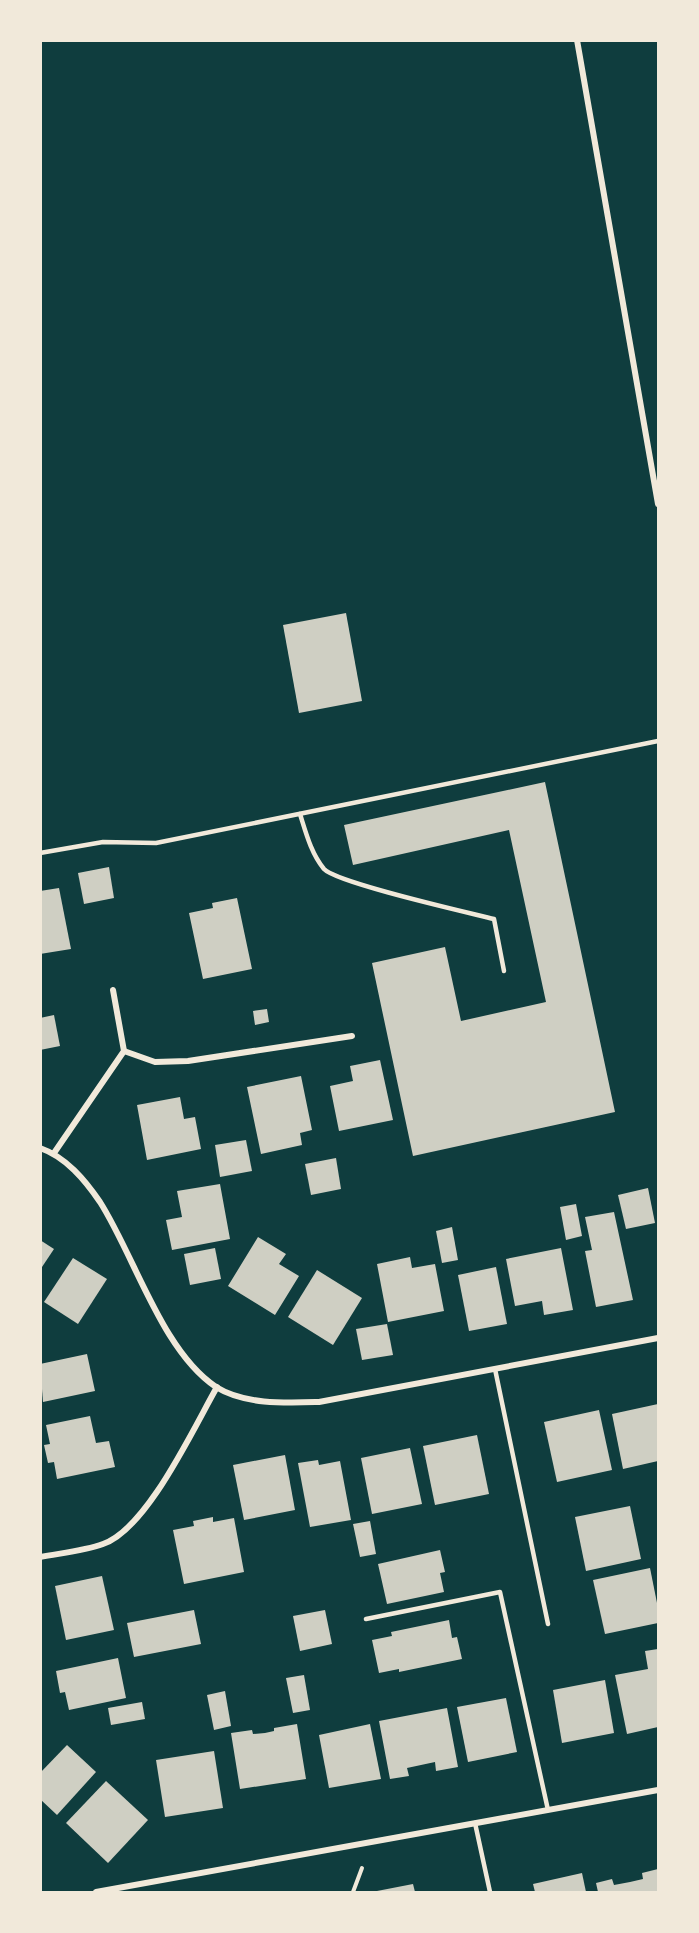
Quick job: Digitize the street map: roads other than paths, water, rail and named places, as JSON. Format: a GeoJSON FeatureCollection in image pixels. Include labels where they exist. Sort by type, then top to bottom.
{"type":"FeatureCollection","features":[{"type":"Feature","properties":{"kind":"street"},"geometry":{"type":"LineString","coordinates":[[577,40],[658,504]]}},
{"type":"Feature","properties":{"kind":"street"},"geometry":{"type":"LineString","coordinates":[[54,1153],[124,1051],[113,990]]}},
{"type":"Feature","properties":{"kind":"street"},"geometry":{"type":"LineString","coordinates":[[124,1051],[155,1062],[188,1061],[352,1036]]}},
{"type":"Feature","properties":{"kind":"street"},"geometry":{"type":"LineString","coordinates":[[40,1148],[54,1153],[87,1184],[114,1225],[166,1329],[190,1364],[217,1388],[246,1397],[280,1404],[319,1402],[658,1338]]}},
{"type":"Feature","properties":{"kind":"street"},"geometry":{"type":"LineString","coordinates":[[40,1557],[104,1544],[126,1532],[144,1513],[217,1388]]}},
{"type":"Feature","properties":{"kind":"street"},"geometry":{"type":"LineString","coordinates":[[96,1893],[117,1891],[658,1790]]}},
{"type":"Feature","properties":{"kind":"lane"},"geometry":{"type":"LineString","coordinates":[[40,854],[103,842],[156,843],[658,741]]}},
{"type":"Feature","properties":{"kind":"lane"},"geometry":{"type":"LineString","coordinates":[[300,814],[310,844],[326,870],[358,884],[494,919],[504,972]]}},
{"type":"Feature","properties":{"kind":"lane"},"geometry":{"type":"LineString","coordinates":[[495,1369],[548,1624]]}},
{"type":"Feature","properties":{"kind":"lane"},"geometry":{"type":"LineString","coordinates":[[366,1619],[500,1592],[548,1810]]}},
{"type":"Feature","properties":{"kind":"lane"},"geometry":{"type":"LineString","coordinates":[[475,1823],[490,1893]]}}]}
